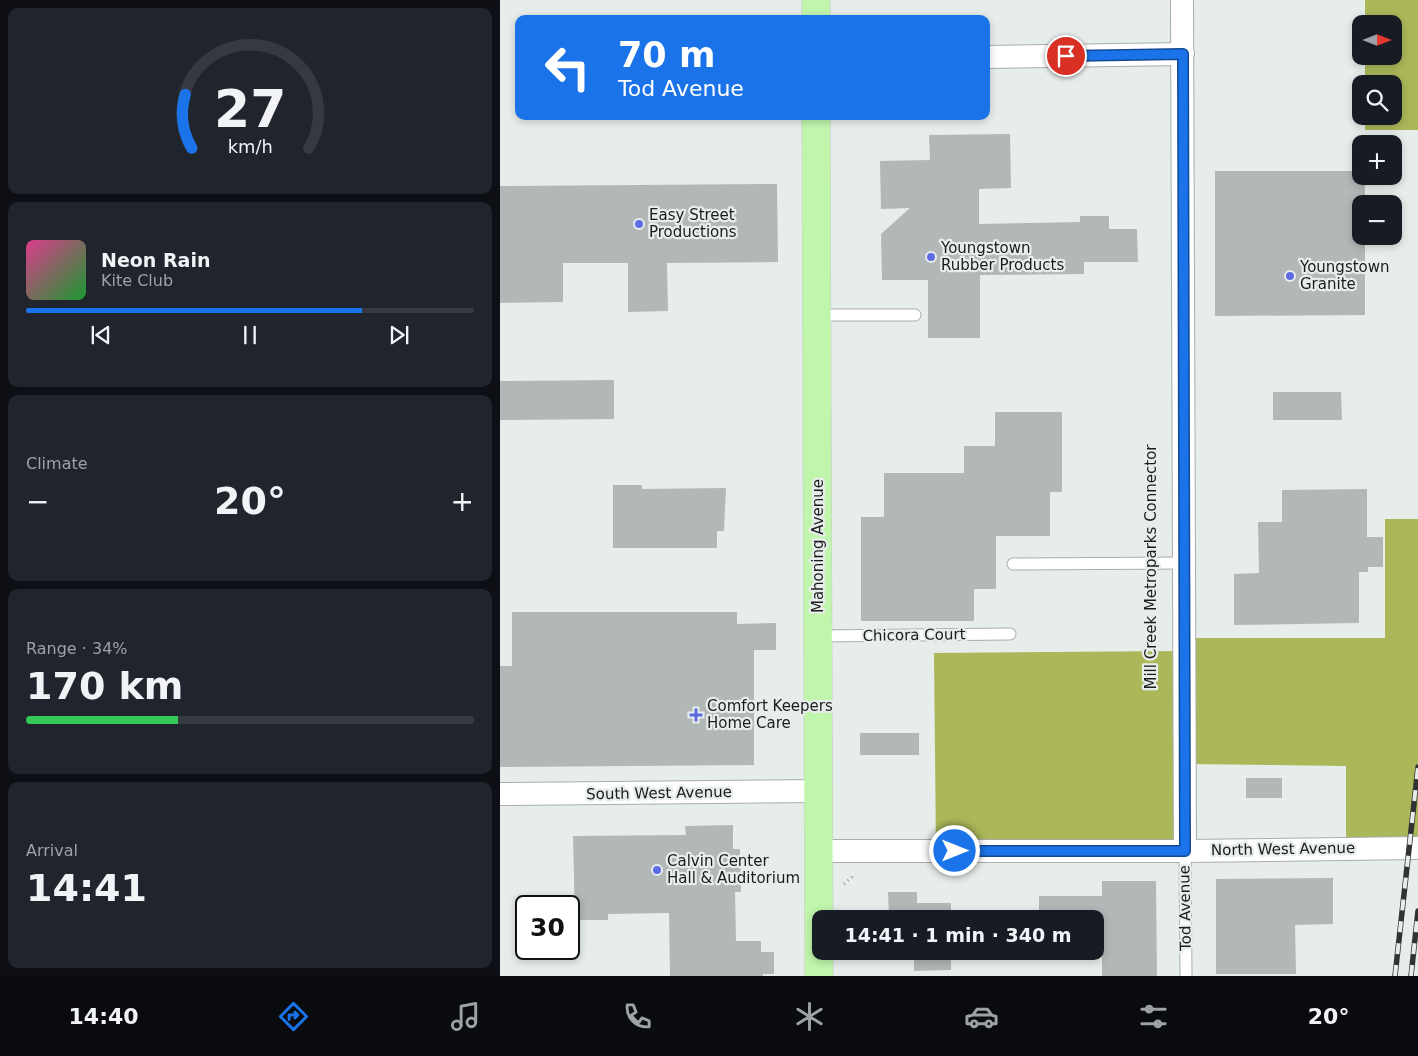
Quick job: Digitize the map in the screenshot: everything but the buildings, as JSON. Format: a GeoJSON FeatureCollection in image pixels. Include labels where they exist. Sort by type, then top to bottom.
{"type":"FeatureCollection","features":[{"type":"Feature","properties":{"kind":"main road"},"geometry":{"type":"LineString","coordinates":[[816,0],[816,15]]}},
{"type":"Feature","properties":{"kind":"main road","name":"Mahoning Avenue"},"geometry":{"type":"LineString","coordinates":[[816,120],[819,976]]}},
{"type":"Feature","properties":{"kind":"street","name":"Tod Avenue"},"geometry":{"type":"LineString","coordinates":[[1182,0],[1185,851]]}},
{"type":"Feature","properties":{"kind":"street"},"geometry":{"type":"LineString","coordinates":[[990,57],[1183,54]]}},
{"type":"Feature","properties":{"kind":"street","name":"South West Avenue"},"geometry":{"type":"LineString","coordinates":[[500,794],[818,791]]}},
{"type":"Feature","properties":{"kind":"street","name":"North West Avenue"},"geometry":{"type":"LineString","coordinates":[[818,851],[1185,851],[1418,848]]}},
{"type":"Feature","properties":{"kind":"lane"},"geometry":{"type":"LineString","coordinates":[[817,315],[915,315]]}},
{"type":"Feature","properties":{"kind":"lane"},"geometry":{"type":"LineString","coordinates":[[1014,564],[1184,564]]}},
{"type":"Feature","properties":{"kind":"lane","name":"Chicora Court"},"geometry":{"type":"LineString","coordinates":[[818,636],[1010,634]]}},
{"type":"Feature","properties":{"kind":"lane","name":"Tod Avenue"},"geometry":{"type":"LineString","coordinates":[[1185,851],[1186,976]]}},
{"type":"Feature","properties":{"kind":"green space"},"geometry":{"type":"Polygon","coordinates":[[[1365,0],[1418,0],[1418,130],[1365,130],[1365,125],[1402,125],[1402,75],[1365,75],[1365,65],[1402,65],[1402,15],[1365,15],[1365,0]]]}},
{"type":"Feature","properties":{"kind":"green space"},"geometry":{"type":"Polygon","coordinates":[[[1385,519],[1418,519],[1418,847],[1346,849],[1346,766],[1185,764],[1185,851],[936,851],[934,653],[1184,651],[1184,638],[1385,638],[1385,519]]]}},
{"type":"Feature","properties":{"kind":"railway"},"geometry":{"type":"LineString","coordinates":[[1395,976],[1418,767]]}},
{"type":"Feature","properties":{"kind":"railway"},"geometry":{"type":"LineString","coordinates":[[1411,976],[1418,911]]}},
{"type":"Feature","properties":{"kind":"place","name":"Easy Street Productions"},"geometry":{"type":"Point","coordinates":[639,224]}},
{"type":"Feature","properties":{"kind":"place","name":"Youngstown Rubber Products"},"geometry":{"type":"Point","coordinates":[931,257]}},
{"type":"Feature","properties":{"kind":"place","name":"Youngstown Granite"},"geometry":{"type":"Point","coordinates":[1290,276]}},
{"type":"Feature","properties":{"kind":"place","name":"Comfort Keepers Home Care"},"geometry":{"type":"Point","coordinates":[696,715]}},
{"type":"Feature","properties":{"kind":"place","name":"Calvin Center Hall & Auditorium"},"geometry":{"type":"Point","coordinates":[657,870]}},
{"type":"Feature","properties":{"kind":"route"},"geometry":{"type":"LineString","coordinates":[[955,851],[1185,851],[1183,54],[1066,56]]}}]}
